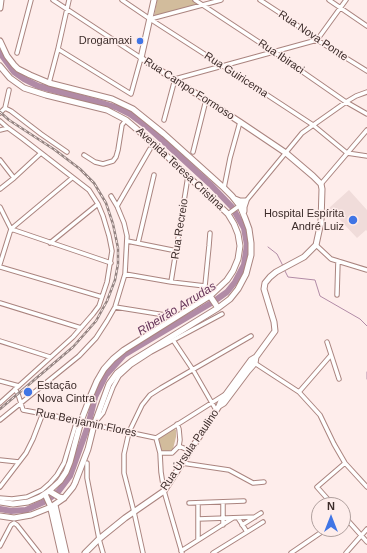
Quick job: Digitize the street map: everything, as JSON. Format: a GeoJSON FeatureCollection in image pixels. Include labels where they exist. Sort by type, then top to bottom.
{"type":"FeatureCollection","features":[{"type":"Feature","properties":{"kind":"main road"},"geometry":{"type":"LineString","coordinates":[[0,8],[1,0]]}},
{"type":"Feature","properties":{"kind":"main road"},"geometry":{"type":"LineString","coordinates":[[141,58],[154,0]]}},
{"type":"Feature","properties":{"kind":"main road","name":"Avenida Teresa Cristina"},"geometry":{"type":"LineString","coordinates":[[0,41],[7,56],[18,69],[49,82],[112,99],[133,109],[164,134],[224,188],[234,199],[244,214]]}},
{"type":"Feature","properties":{"kind":"main road","name":"Rua Campo Formoso"},"geometry":{"type":"LineString","coordinates":[[141,58],[286,153],[321,184]]}},
{"type":"Feature","properties":{"kind":"main road","name":"Avenida Teresa Cristina"},"geometry":{"type":"LineString","coordinates":[[0,66],[10,78],[24,88],[107,110],[126,120],[230,213],[238,234],[240,246],[238,259],[227,280],[211,297],[124,350],[104,369],[97,381],[80,420],[71,447],[67,469],[60,481],[47,493],[21,504],[0,502]]}},
{"type":"Feature","properties":{"kind":"main road"},"geometry":{"type":"LineString","coordinates":[[316,245],[321,222],[321,184]]}},
{"type":"Feature","properties":{"kind":"main road"},"geometry":{"type":"LineString","coordinates":[[0,516],[14,518],[39,513],[62,498],[75,483],[88,449],[94,423],[109,384],[117,374],[132,361],[230,299],[238,290],[246,274],[251,255],[251,243],[249,229],[244,214],[246,201],[234,199]]}},
{"type":"Feature","properties":{"kind":"main road","name":"Rua Úrsula Paulino"},"geometry":{"type":"LineString","coordinates":[[218,408],[224,403],[275,331],[274,322],[264,289],[265,283],[270,277],[284,267],[304,257],[316,245]]}},
{"type":"Feature","properties":{"kind":"main road"},"geometry":{"type":"LineString","coordinates":[[211,297],[218,307]]}},
{"type":"Feature","properties":{"kind":"main road","name":"Rua Úrsula Paulino"},"geometry":{"type":"LineString","coordinates":[[85,553],[99,539],[164,491],[218,408],[221,401],[254,360]]}},
{"type":"Feature","properties":{"kind":"main road"},"geometry":{"type":"LineString","coordinates":[[47,493],[62,498]]}},
{"type":"Feature","properties":{"kind":"main road"},"geometry":{"type":"LineString","coordinates":[[47,493],[66,553]]}},
{"type":"Feature","properties":{"kind":"main road"},"geometry":{"type":"LineString","coordinates":[[52,505],[61,553]]}},
{"type":"Feature","properties":{"kind":"street"},"geometry":{"type":"LineString","coordinates":[[17,53],[31,0]]}},
{"type":"Feature","properties":{"kind":"street","name":"Rua Campo Formoso"},"geometry":{"type":"LineString","coordinates":[[53,0],[141,58]]}},
{"type":"Feature","properties":{"kind":"street"},"geometry":{"type":"LineString","coordinates":[[49,82],[69,0]]}},
{"type":"Feature","properties":{"kind":"street","name":"Rua Guiricema"},"geometry":{"type":"LineString","coordinates":[[122,0],[313,125],[347,153]]}},
{"type":"Feature","properties":{"kind":"street","name":"Rua Ibiraci"},"geometry":{"type":"LineString","coordinates":[[195,0],[346,102],[367,114]]}},
{"type":"Feature","properties":{"kind":"street"},"geometry":{"type":"LineString","coordinates":[[150,19],[220,0]]}},
{"type":"Feature","properties":{"kind":"street","name":"Rua Nova Ponte"},"geometry":{"type":"LineString","coordinates":[[260,0],[317,40],[367,71]]}},
{"type":"Feature","properties":{"kind":"street"},"geometry":{"type":"LineString","coordinates":[[329,0],[367,26]]}},
{"type":"Feature","properties":{"kind":"street"},"geometry":{"type":"LineString","coordinates":[[164,120],[175,79],[317,40],[346,0]]}},
{"type":"Feature","properties":{"kind":"street"},"geometry":{"type":"LineString","coordinates":[[58,49],[131,94],[141,58]]}},
{"type":"Feature","properties":{"kind":"street"},"geometry":{"type":"LineString","coordinates":[[0,113],[5,108],[9,90]]}},
{"type":"Feature","properties":{"kind":"street"},"geometry":{"type":"LineString","coordinates":[[230,213],[246,201],[302,133],[346,102],[367,92]]}},
{"type":"Feature","properties":{"kind":"street"},"geometry":{"type":"LineString","coordinates":[[193,152],[206,100]]}},
{"type":"Feature","properties":{"kind":"street"},"geometry":{"type":"LineString","coordinates":[[5,108],[67,152]]}},
{"type":"Feature","properties":{"kind":"street"},"geometry":{"type":"LineString","coordinates":[[84,155],[95,162],[103,164],[112,162],[116,157],[118,150],[122,125],[126,120]]}},
{"type":"Feature","properties":{"kind":"street"},"geometry":{"type":"LineString","coordinates":[[0,121],[89,190],[98,204],[103,216],[112,251],[107,282],[96,310],[81,328],[0,403]]}},
{"type":"Feature","properties":{"kind":"street"},"geometry":{"type":"LineString","coordinates":[[224,188],[230,158],[240,122]]}},
{"type":"Feature","properties":{"kind":"street"},"geometry":{"type":"LineString","coordinates":[[0,130],[8,128]]}},
{"type":"Feature","properties":{"kind":"street"},"geometry":{"type":"LineString","coordinates":[[321,184],[367,130]]}},
{"type":"Feature","properties":{"kind":"street"},"geometry":{"type":"LineString","coordinates":[[117,206],[150,149]]}},
{"type":"Feature","properties":{"kind":"street"},"geometry":{"type":"LineString","coordinates":[[0,190],[41,153]]}},
{"type":"Feature","properties":{"kind":"street"},"geometry":{"type":"LineString","coordinates":[[347,153],[367,156]]}},
{"type":"Feature","properties":{"kind":"street"},"geometry":{"type":"LineString","coordinates":[[0,160],[14,178]]}},
{"type":"Feature","properties":{"kind":"street"},"geometry":{"type":"LineString","coordinates":[[138,243],[154,175]]}},
{"type":"Feature","properties":{"kind":"street","name":"Rua Recreio"},"geometry":{"type":"LineString","coordinates":[[171,282],[188,176]]}},
{"type":"Feature","properties":{"kind":"street"},"geometry":{"type":"LineString","coordinates":[[72,178],[11,229],[0,265],[102,297]]}},
{"type":"Feature","properties":{"kind":"street"},"geometry":{"type":"LineString","coordinates":[[0,420],[79,356],[96,338],[108,321],[115,307],[125,274],[127,236],[124,223],[111,196]]}},
{"type":"Feature","properties":{"kind":"street"},"geometry":{"type":"LineString","coordinates":[[50,243],[98,204]]}},
{"type":"Feature","properties":{"kind":"street"},"geometry":{"type":"LineString","coordinates":[[0,207],[11,229],[111,263]]}},
{"type":"Feature","properties":{"kind":"street"},"geometry":{"type":"LineString","coordinates":[[125,274],[205,286],[210,233]]}},
{"type":"Feature","properties":{"kind":"street"},"geometry":{"type":"LineString","coordinates":[[127,241],[177,251]]}},
{"type":"Feature","properties":{"kind":"street"},"geometry":{"type":"LineString","coordinates":[[316,245],[331,259],[367,269]]}},
{"type":"Feature","properties":{"kind":"street"},"geometry":{"type":"LineString","coordinates":[[338,261],[338,295]]}},
{"type":"Feature","properties":{"kind":"street"},"geometry":{"type":"LineString","coordinates":[[0,303],[81,328]]}},
{"type":"Feature","properties":{"kind":"street"},"geometry":{"type":"LineString","coordinates":[[115,307],[165,315]]}},
{"type":"Feature","properties":{"kind":"street"},"geometry":{"type":"LineString","coordinates":[[94,423],[103,413],[112,387],[119,376],[131,365],[151,352],[222,314]]}},
{"type":"Feature","properties":{"kind":"street"},"geometry":{"type":"LineString","coordinates":[[143,553],[124,473],[124,454],[129,432],[142,405],[150,395],[251,336]]}},
{"type":"Feature","properties":{"kind":"street"},"geometry":{"type":"LineString","coordinates":[[173,340],[194,370],[213,403],[218,408]]}},
{"type":"Feature","properties":{"kind":"street"},"geometry":{"type":"LineString","coordinates":[[0,341],[50,358]]}},
{"type":"Feature","properties":{"kind":"street"},"geometry":{"type":"LineString","coordinates":[[327,342],[339,379]]}},
{"type":"Feature","properties":{"kind":"street"},"geometry":{"type":"LineString","coordinates":[[299,392],[331,354]]}},
{"type":"Feature","properties":{"kind":"street"},"geometry":{"type":"LineString","coordinates":[[254,360],[299,392],[320,415],[345,463],[367,487]]}},
{"type":"Feature","properties":{"kind":"street"},"geometry":{"type":"LineString","coordinates":[[0,380],[19,386]]}},
{"type":"Feature","properties":{"kind":"street"},"geometry":{"type":"LineString","coordinates":[[15,390],[21,403]]}},
{"type":"Feature","properties":{"kind":"street"},"geometry":{"type":"LineString","coordinates":[[228,392],[156,438],[160,453],[164,491],[181,552],[233,518]]}},
{"type":"Feature","properties":{"kind":"street","name":"Rua Benjamin Flores"},"geometry":{"type":"LineString","coordinates":[[21,403],[24,410],[80,420],[156,438]]}},
{"type":"Feature","properties":{"kind":"street"},"geometry":{"type":"LineString","coordinates":[[0,487],[26,453],[43,413]]}},
{"type":"Feature","properties":{"kind":"street"},"geometry":{"type":"LineString","coordinates":[[160,453],[172,453],[179,446],[179,429],[177,424]]}},
{"type":"Feature","properties":{"kind":"street"},"geometry":{"type":"LineString","coordinates":[[179,446],[190,450]]}},
{"type":"Feature","properties":{"kind":"street","name":"Avenida Teresa Cristina"},"geometry":{"type":"LineString","coordinates":[[0,498],[12,499],[27,497],[42,490],[57,475],[71,447]]}},
{"type":"Feature","properties":{"kind":"street"},"geometry":{"type":"LineString","coordinates":[[0,460],[19,462]]}},
{"type":"Feature","properties":{"kind":"street"},"geometry":{"type":"LineString","coordinates":[[87,463],[87,478],[103,553]]}},
{"type":"Feature","properties":{"kind":"street"},"geometry":{"type":"LineString","coordinates":[[326,497],[317,486],[345,463]]}},
{"type":"Feature","properties":{"kind":"street"},"geometry":{"type":"LineString","coordinates":[[182,464],[229,470],[253,483],[264,482]]}},
{"type":"Feature","properties":{"kind":"street"},"geometry":{"type":"LineString","coordinates":[[61,469],[67,469]]}},
{"type":"Feature","properties":{"kind":"street"},"geometry":{"type":"LineString","coordinates":[[189,503],[244,501]]}},
{"type":"Feature","properties":{"kind":"street"},"geometry":{"type":"LineString","coordinates":[[223,502],[223,525]]}},
{"type":"Feature","properties":{"kind":"street"},"geometry":{"type":"LineString","coordinates":[[198,503],[198,540]]}},
{"type":"Feature","properties":{"kind":"street"},"geometry":{"type":"LineString","coordinates":[[242,525],[261,513]]}},
{"type":"Feature","properties":{"kind":"street"},"geometry":{"type":"LineString","coordinates":[[198,519],[255,517]]}},
{"type":"Feature","properties":{"kind":"street"},"geometry":{"type":"LineString","coordinates":[[238,518],[247,532]]}},
{"type":"Feature","properties":{"kind":"street"},"geometry":{"type":"LineString","coordinates":[[213,553],[263,522]]}},
{"type":"Feature","properties":{"kind":"street"},"geometry":{"type":"LineString","coordinates":[[0,546],[11,525],[14,523],[39,553]]}},
{"type":"Feature","properties":{"kind":"street"},"geometry":{"type":"LineString","coordinates":[[351,523],[367,542]]}},
{"type":"Feature","properties":{"kind":"street"},"geometry":{"type":"LineString","coordinates":[[346,553],[367,529]]}},
{"type":"Feature","properties":{"kind":"street"},"geometry":{"type":"LineString","coordinates":[[291,553],[314,537]]}},
{"type":"Feature","properties":{"kind":"shaded area"},"geometry":{"type":"Polygon","coordinates":[[[157,0],[193,0],[200,5],[154,17],[157,0]]]}},
{"type":"Feature","properties":{"kind":"shaded area","name":"Hospital Espírita André Luiz"},"geometry":{"type":"Polygon","coordinates":[[[349,190],[367,210],[367,231],[366,230],[357,238],[329,208],[349,190]]]}},
{"type":"Feature","properties":{"kind":"shaded area"},"geometry":{"type":"Polygon","coordinates":[[[174,428],[176,430],[176,437],[173,449],[167,452],[160,451],[158,441],[160,436],[174,428]]]}},
{"type":"Feature","properties":{"kind":"waterway","name":"Ribeirão Arrudas"},"geometry":{"type":"LineString","coordinates":[[0,53],[14,72],[24,79],[38,86],[118,108],[130,114],[149,128],[211,185],[232,207],[244,228],[247,245],[244,265],[235,282],[227,292],[213,302],[124,355],[106,375],[95,397],[88,426],[70,476],[58,492],[46,501],[26,510],[11,511],[0,509]]}},
{"type":"Feature","properties":{"kind":"waterway"},"geometry":{"type":"LineString","coordinates":[[268,247],[277,254],[283,266]]}},
{"type":"Feature","properties":{"kind":"waterway"},"geometry":{"type":"LineString","coordinates":[[285,271],[288,277],[315,280],[320,296],[360,319],[367,326]]}},
{"type":"Feature","properties":{"kind":"waterway"},"geometry":{"type":"LineString","coordinates":[[367,372],[367,379]]}},
{"type":"Feature","properties":{"kind":"railway"},"geometry":{"type":"LineString","coordinates":[[0,112],[9,120],[55,150],[80,169],[94,183],[106,203],[113,224],[118,248],[118,264],[115,280],[107,301],[96,321],[73,347],[0,409]]}},
{"type":"Feature","properties":{"kind":"place","name":"Drogamaxi"},"geometry":{"type":"Point","coordinates":[140,41]}},
{"type":"Feature","properties":{"kind":"place","name":"Hospital Espírita André Luiz"},"geometry":{"type":"Point","coordinates":[353,220]}},
{"type":"Feature","properties":{"kind":"place","name":"Estação Nova Cintra"},"geometry":{"type":"Point","coordinates":[28,392]}}]}
